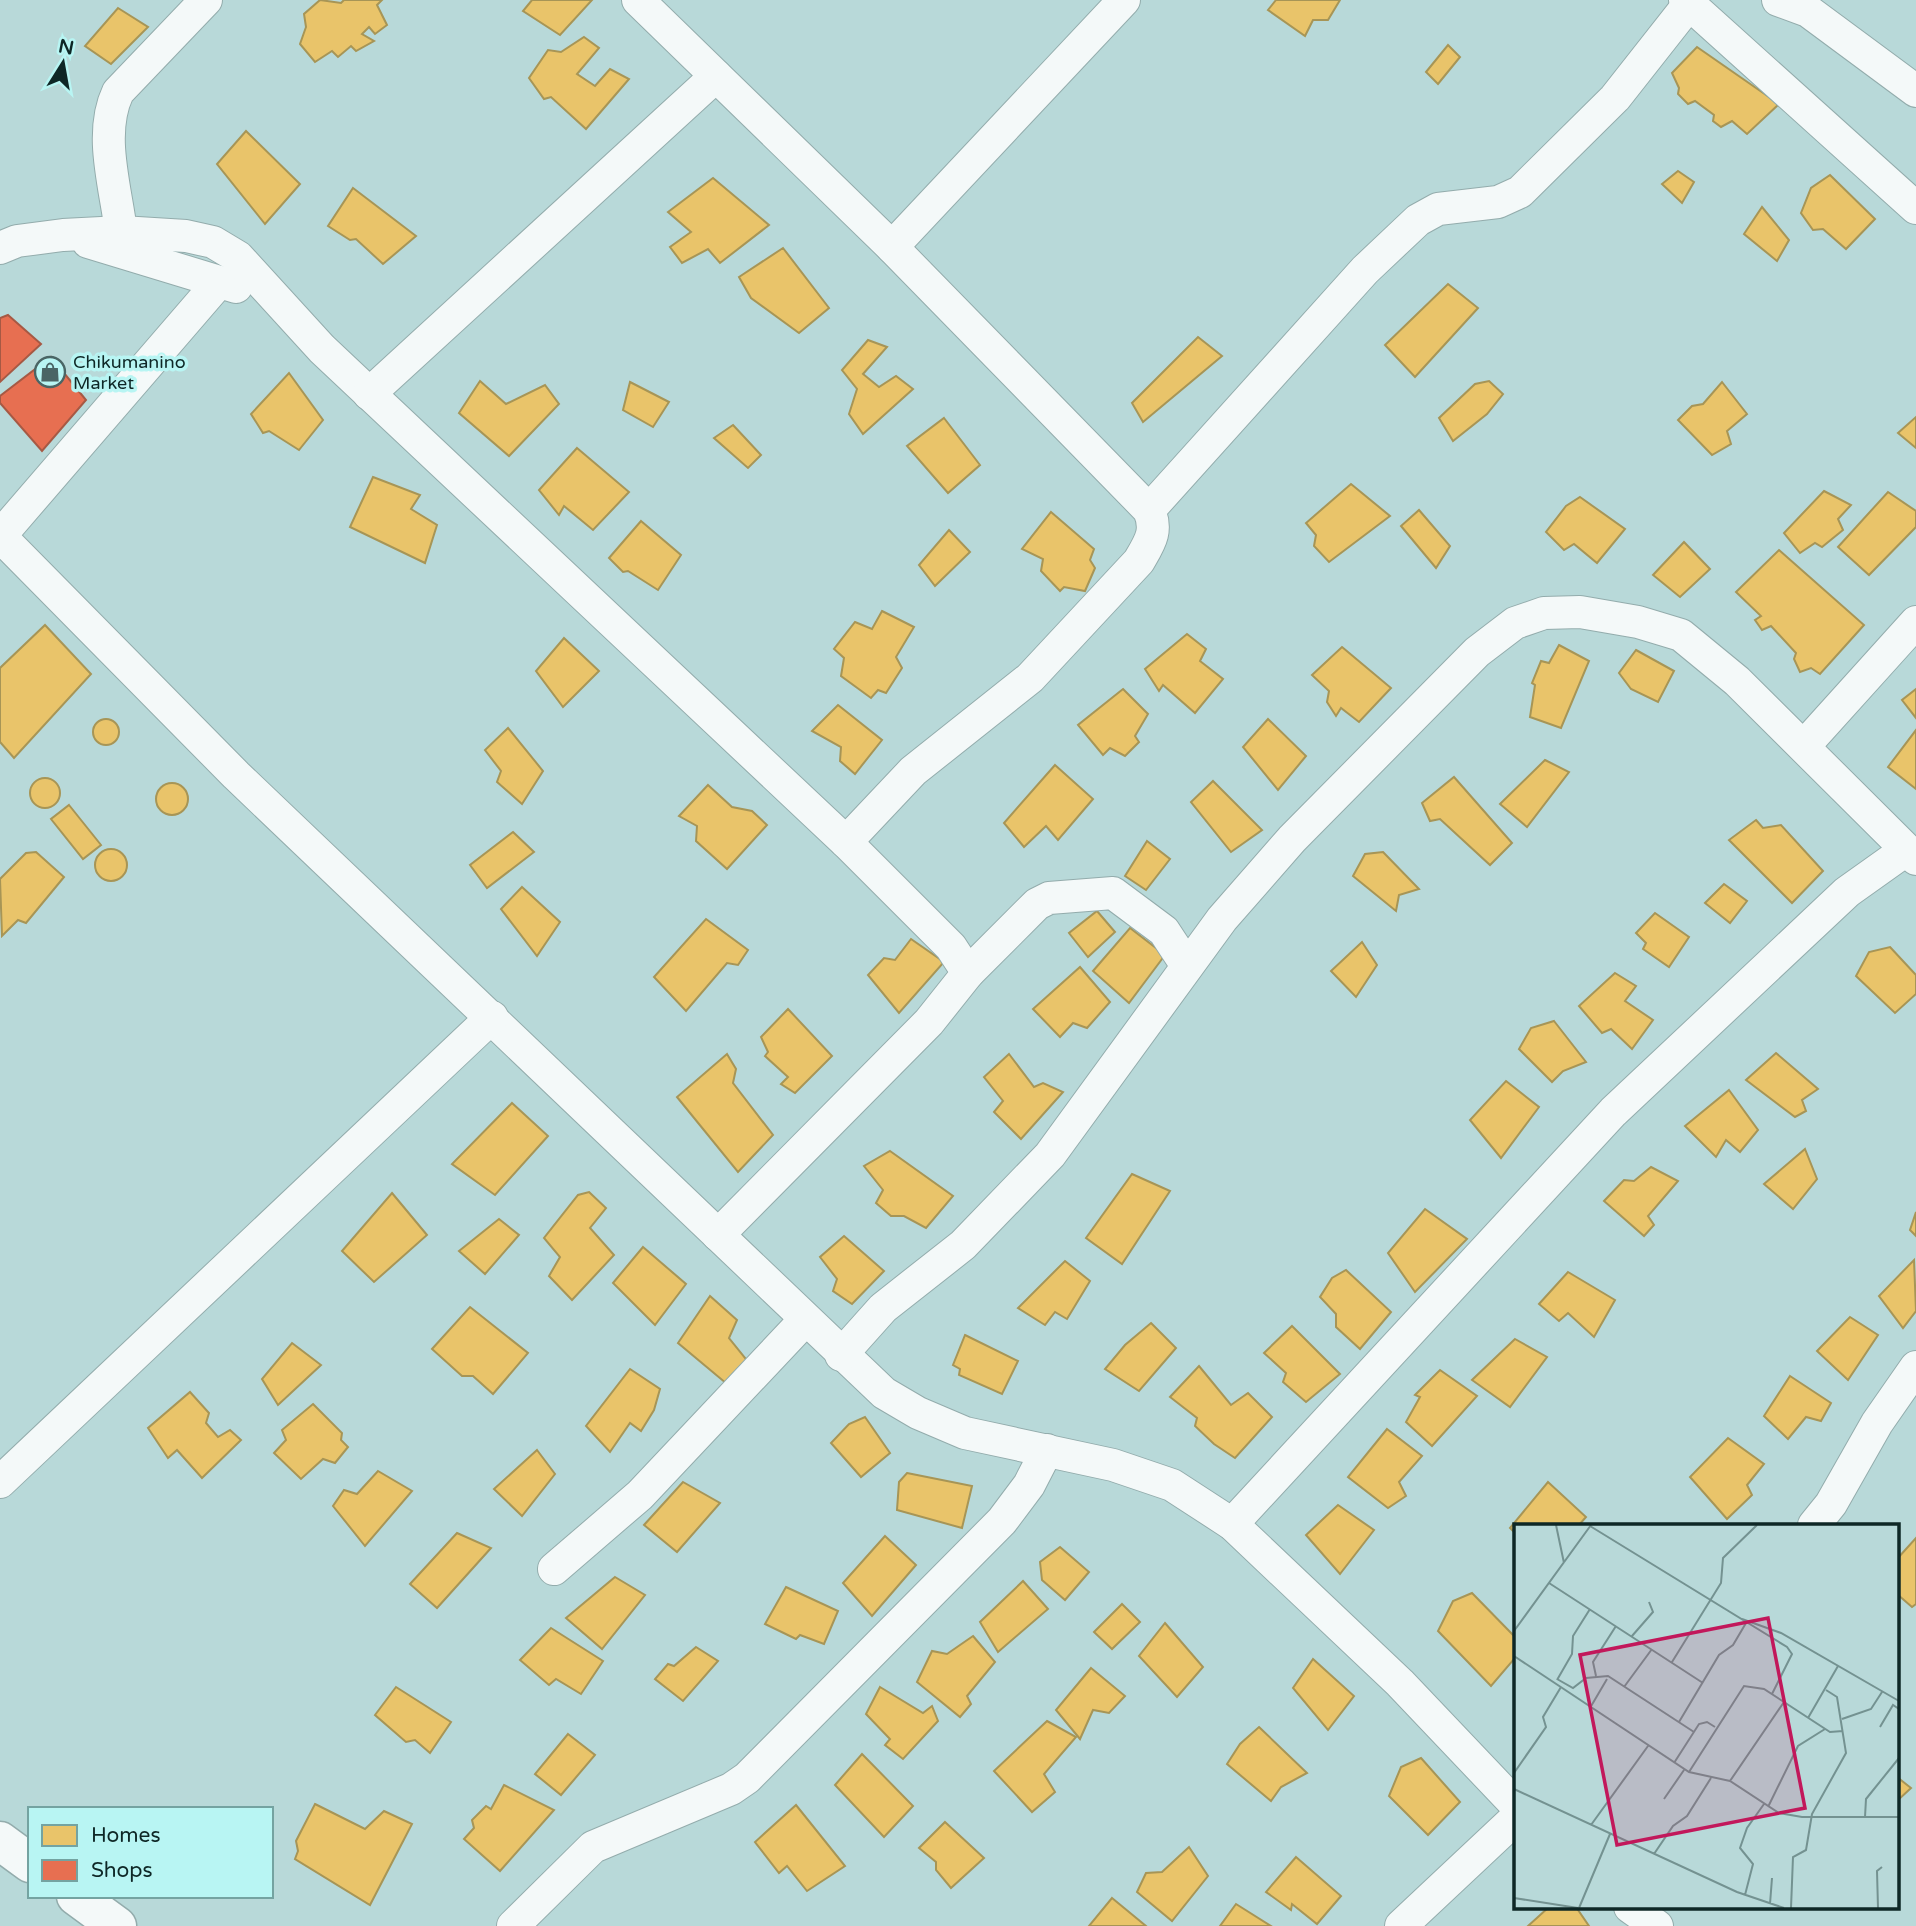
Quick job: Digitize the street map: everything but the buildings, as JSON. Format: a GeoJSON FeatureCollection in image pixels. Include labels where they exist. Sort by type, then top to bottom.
{"type":"FeatureCollection","features":[{"type":"Feature","properties":{"kind":"main road"},"geometry":{"type":"LineString","coordinates":[[0,1841],[28,1862]]}},
{"type":"Feature","properties":{"kind":"main road"},"geometry":{"type":"LineString","coordinates":[[79,1898],[117,1926]]}},
{"type":"Feature","properties":{"kind":"street"},"geometry":{"type":"LineString","coordinates":[[121,232],[108,132],[109,111],[118,93],[206,0]]}},
{"type":"Feature","properties":{"kind":"street"},"geometry":{"type":"LineString","coordinates":[[638,0],[892,247],[1149,510],[1155,523],[1152,539],[1139,561],[1030,678],[913,771],[846,842]]}},
{"type":"Feature","properties":{"kind":"street"},"geometry":{"type":"LineString","coordinates":[[892,247],[1124,0]]}},
{"type":"Feature","properties":{"kind":"street"},"geometry":{"type":"LineString","coordinates":[[1778,0],[1808,11],[1916,91]]}},
{"type":"Feature","properties":{"kind":"street"},"geometry":{"type":"LineString","coordinates":[[1149,510],[1365,270],[1418,220],[1438,209],[1498,202],[1520,192],[1615,98],[1687,2],[1916,208]]}},
{"type":"Feature","properties":{"kind":"street"},"geometry":{"type":"LineString","coordinates":[[369,394],[716,76]]}},
{"type":"Feature","properties":{"kind":"street"},"geometry":{"type":"LineString","coordinates":[[0,248],[17,241],[121,232],[186,236],[213,242],[238,257],[369,394],[510,528],[616,623],[846,842],[951,947],[968,972]]}},
{"type":"Feature","properties":{"kind":"street"},"geometry":{"type":"LineString","coordinates":[[63,235],[275,298]]}},
{"type":"Feature","properties":{"kind":"street"},"geometry":{"type":"LineString","coordinates":[[219,282],[0,536],[236,775],[492,1017],[841,1355],[884,1393],[918,1413],[965,1433],[1113,1465],[1172,1485],[1232,1524],[1401,1683],[1514,1803]]}},
{"type":"Feature","properties":{"kind":"street"},"geometry":{"type":"LineString","coordinates":[[841,1355],[883,1308],[963,1245],[1050,1155],[1222,919],[1293,839],[1477,652],[1515,623],[1544,613],[1580,612],[1638,622],[1681,635],[1737,681],[1805,746],[1911,855],[1847,892],[1612,1112],[1232,1524]]}},
{"type":"Feature","properties":{"kind":"street"},"geometry":{"type":"LineString","coordinates":[[1805,746],[1916,622]]}},
{"type":"Feature","properties":{"kind":"street"},"geometry":{"type":"LineString","coordinates":[[718,1235],[929,1022],[968,972],[1037,904],[1049,898],[1113,893],[1164,931],[1187,966]]}},
{"type":"Feature","properties":{"kind":"street"},"geometry":{"type":"LineString","coordinates":[[0,1482],[492,1017]]}},
{"type":"Feature","properties":{"kind":"street"},"geometry":{"type":"LineString","coordinates":[[554,1569],[640,1495],[805,1320]]}},
{"type":"Feature","properties":{"kind":"street"},"geometry":{"type":"LineString","coordinates":[[1815,1524],[1831,1504],[1877,1423],[1916,1367]]}},
{"type":"Feature","properties":{"kind":"street"},"geometry":{"type":"LineString","coordinates":[[513,1926],[593,1847],[731,1789],[747,1778],[1002,1521],[1029,1485],[1047,1450]]}},
{"type":"Feature","properties":{"kind":"street"},"geometry":{"type":"LineString","coordinates":[[1401,1926],[1514,1820]]}},
{"type":"Feature","properties":{"kind":"street"},"geometry":{"type":"LineString","coordinates":[[1633,1909],[1657,1926]]}},
{"type":"Feature","properties":{"kind":"place","name":"Chikumanino Market"},"geometry":{"type":"Point","coordinates":[50,372]}}]}
